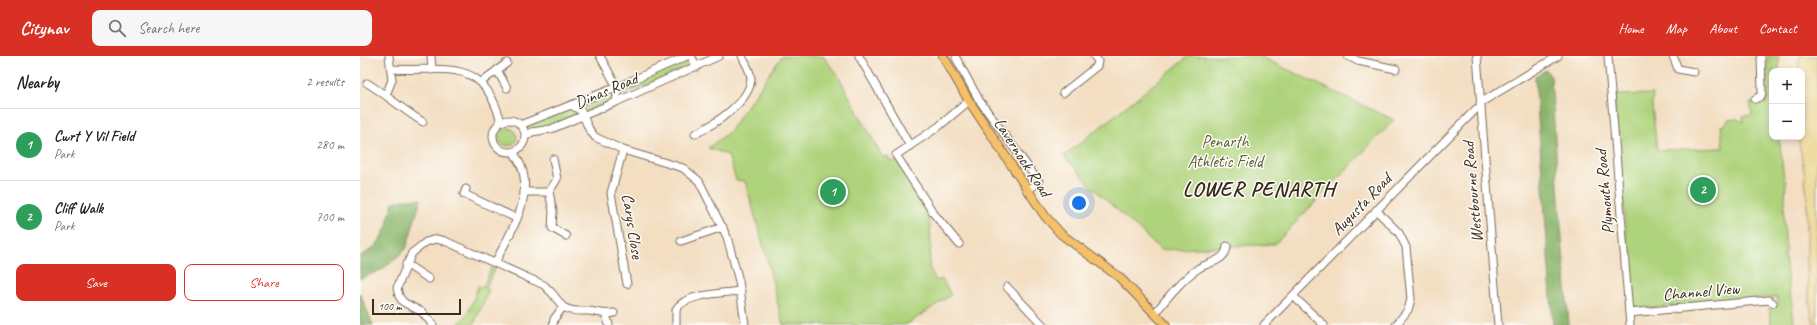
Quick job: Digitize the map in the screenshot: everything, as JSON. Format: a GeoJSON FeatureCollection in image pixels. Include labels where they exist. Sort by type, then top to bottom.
{"type":"FeatureCollection","features":[{"type":"Feature","properties":{"kind":"main road","name":"Lavernock Road"},"geometry":{"type":"LineString","coordinates":[[945,60],[968,101],[1045,216],[1057,230],[1119,277],[1166,325]]}},
{"type":"Feature","properties":{"kind":"street"},"geometry":{"type":"LineString","coordinates":[[386,95],[392,80],[392,69],[389,56]]}},
{"type":"Feature","properties":{"kind":"street"},"geometry":{"type":"LineString","coordinates":[[431,56],[432,70]]}},
{"type":"Feature","properties":{"kind":"street"},"geometry":{"type":"LineString","coordinates":[[600,56],[617,87],[618,95],[616,102]]}},
{"type":"Feature","properties":{"kind":"street","name":"Dinas Road"},"geometry":{"type":"LineString","coordinates":[[520,125],[617,87],[687,56]]}},
{"type":"Feature","properties":{"kind":"street"},"geometry":{"type":"LineString","coordinates":[[691,56],[696,67]]}},
{"type":"Feature","properties":{"kind":"street","name":"Dinas Road"},"geometry":{"type":"LineString","coordinates":[[525,137],[532,132],[551,129],[583,116],[719,56]]}},
{"type":"Feature","properties":{"kind":"street"},"geometry":{"type":"LineString","coordinates":[[695,134],[712,125],[725,115],[740,100],[748,88],[750,75],[742,56]]}},
{"type":"Feature","properties":{"kind":"street"},"geometry":{"type":"LineString","coordinates":[[859,56],[910,146]]}},
{"type":"Feature","properties":{"kind":"street"},"geometry":{"type":"LineString","coordinates":[[1063,93],[1097,66],[1098,61],[1094,56]]}},
{"type":"Feature","properties":{"kind":"street"},"geometry":{"type":"LineString","coordinates":[[1348,56],[1358,61],[1396,69]]}},
{"type":"Feature","properties":{"kind":"street","name":"Westbourne Road"},"geometry":{"type":"LineString","coordinates":[[1477,56],[1498,325]]}},
{"type":"Feature","properties":{"kind":"street","name":"Plymouth Road"},"geometry":{"type":"LineString","coordinates":[[1608,56],[1630,325]]}},
{"type":"Feature","properties":{"kind":"street"},"geometry":{"type":"LineString","coordinates":[[1674,56],[1678,69],[1694,72]]}},
{"type":"Feature","properties":{"kind":"street"},"geometry":{"type":"LineString","coordinates":[[1755,98],[1761,96],[1762,93],[1761,56]]}},
{"type":"Feature","properties":{"kind":"street"},"geometry":{"type":"LineString","coordinates":[[945,60],[957,57],[979,100],[1039,182],[1027,191]]}},
{"type":"Feature","properties":{"kind":"street","name":"Augusta Road"},"geometry":{"type":"LineString","coordinates":[[1264,325],[1475,110],[1555,58]]}},
{"type":"Feature","properties":{"kind":"street"},"geometry":{"type":"LineString","coordinates":[[481,82],[507,63]]}},
{"type":"Feature","properties":{"kind":"street"},"geometry":{"type":"LineString","coordinates":[[392,69],[454,69],[464,71],[481,82],[491,93],[501,122]]}},
{"type":"Feature","properties":{"kind":"street"},"geometry":{"type":"LineString","coordinates":[[497,70],[507,88]]}},
{"type":"Feature","properties":{"kind":"street"},"geometry":{"type":"LineString","coordinates":[[367,83],[423,122]]}},
{"type":"Feature","properties":{"kind":"street"},"geometry":{"type":"LineString","coordinates":[[959,244],[934,214],[896,155],[938,127],[968,101]]}},
{"type":"Feature","properties":{"kind":"street"},"geometry":{"type":"LineString","coordinates":[[571,105],[579,108],[589,130],[595,137],[623,150],[689,171],[699,181],[723,227],[737,271],[741,291],[744,325]]}},
{"type":"Feature","properties":{"kind":"street"},"geometry":{"type":"LineString","coordinates":[[512,120],[520,125],[525,132],[522,146],[514,152],[504,152],[496,147],[492,139],[493,130],[501,122],[512,120]]}},
{"type":"Feature","properties":{"kind":"street","name":"Carys Close"},"geometry":{"type":"LineString","coordinates":[[623,150],[611,193],[627,284]]}},
{"type":"Feature","properties":{"kind":"street"},"geometry":{"type":"LineString","coordinates":[[495,263],[521,206],[524,192],[524,181],[521,166],[514,152]]}},
{"type":"Feature","properties":{"kind":"street"},"geometry":{"type":"LineString","coordinates":[[553,159],[557,179],[550,192],[553,211],[552,228],[566,236]]}},
{"type":"Feature","properties":{"kind":"street"},"geometry":{"type":"LineString","coordinates":[[466,189],[464,194],[516,218]]}},
{"type":"Feature","properties":{"kind":"street"},"geometry":{"type":"LineString","coordinates":[[524,192],[550,192]]}},
{"type":"Feature","properties":{"kind":"street"},"geometry":{"type":"LineString","coordinates":[[1376,210],[1399,233],[1406,246],[1411,299],[1408,310],[1396,325]]}},
{"type":"Feature","properties":{"kind":"street"},"geometry":{"type":"LineString","coordinates":[[681,241],[723,227]]}},
{"type":"Feature","properties":{"kind":"street"},"geometry":{"type":"LineString","coordinates":[[433,325],[422,312],[404,302],[399,296],[398,285],[412,253],[420,245],[436,240],[453,243],[544,286],[552,293],[563,307],[577,312],[587,311],[606,314],[614,313]]}},
{"type":"Feature","properties":{"kind":"street"},"geometry":{"type":"LineString","coordinates":[[1155,313],[1191,274],[1203,266],[1221,259],[1225,254],[1227,246]]}},
{"type":"Feature","properties":{"kind":"street"},"geometry":{"type":"LineString","coordinates":[[406,264],[429,279]]}},
{"type":"Feature","properties":{"kind":"street"},"geometry":{"type":"LineString","coordinates":[[1007,287],[1041,324]]}},
{"type":"Feature","properties":{"kind":"street"},"geometry":{"type":"LineString","coordinates":[[676,325],[676,310],[684,301],[741,291]]}},
{"type":"Feature","properties":{"kind":"street"},"geometry":{"type":"LineString","coordinates":[[1293,296],[1324,325]]}},
{"type":"Feature","properties":{"kind":"street","name":"Channel View"},"geometry":{"type":"LineString","coordinates":[[1629,313],[1769,300],[1774,303]]}},
{"type":"Feature","properties":{"kind":"street"},"geometry":{"type":"LineString","coordinates":[[553,325],[554,319],[563,307]]}},
{"type":"Feature","properties":{"kind":"street"},"geometry":{"type":"LineString","coordinates":[[606,314],[608,325]]}},
{"type":"Feature","properties":{"kind":"green space"},"geometry":{"type":"Polygon","coordinates":[[[782,56],[823,56],[837,74],[883,158],[887,156],[890,161],[897,161],[925,204],[930,223],[931,245],[929,267],[936,281],[942,279],[951,295],[906,325],[783,325],[766,255],[745,181],[736,180],[728,155],[708,148],[729,132],[782,56]]]}},
{"type":"Feature","properties":{"kind":"green space","name":"Penarth Athletic Field"},"geometry":{"type":"Polygon","coordinates":[[[1189,56],[1259,56],[1394,120],[1275,244],[1161,250],[1093,188],[1064,156],[1189,56]]]}},
{"type":"Feature","properties":{"kind":"green space"},"geometry":{"type":"Polygon","coordinates":[[[1768,56],[1779,56],[1779,68],[1769,68],[1769,140],[1779,140],[1784,179],[1786,181],[1784,219],[1785,254],[1794,325],[1771,325],[1769,308],[1777,305],[1777,298],[1775,297],[1637,309],[1632,302],[1615,95],[1653,94],[1652,105],[1657,150],[1723,148],[1721,126],[1725,125],[1728,120],[1737,119],[1744,122],[1743,116],[1752,115],[1750,103],[1767,102],[1768,56]]]}},
{"type":"Feature","properties":{"kind":"green space"},"geometry":{"type":"Polygon","coordinates":[[[687,59],[690,61],[691,65],[620,97],[620,88],[687,59]]]}},
{"type":"Feature","properties":{"kind":"green space"},"geometry":{"type":"Polygon","coordinates":[[[1546,70],[1551,77],[1569,325],[1553,325],[1535,76],[1546,70]]]}},
{"type":"Feature","properties":{"kind":"green space"},"geometry":{"type":"Polygon","coordinates":[[[615,89],[615,99],[585,112],[578,106],[615,89]]]}},
{"type":"Feature","properties":{"kind":"green space"},"geometry":{"type":"Polygon","coordinates":[[[568,109],[581,113],[547,127],[528,131],[526,126],[568,109]]]}},
{"type":"Feature","properties":{"kind":"green space"},"geometry":{"type":"Polygon","coordinates":[[[504,128],[512,128],[517,133],[515,144],[512,146],[504,146],[499,141],[499,133],[504,128]]]}},
{"type":"Feature","properties":{"kind":"green space"},"geometry":{"type":"Polygon","coordinates":[[[409,199],[421,199],[406,249],[383,269],[360,279],[360,256],[368,252],[380,240],[386,227],[393,202],[409,199]]]}},
{"type":"Feature","properties":{"kind":"green space"},"geometry":{"type":"Polygon","coordinates":[[[491,268],[495,269],[485,289],[489,290],[474,324],[457,325],[468,313],[478,286],[483,287],[491,268]]]}},
{"type":"Feature","properties":{"kind":"green space"},"geometry":{"type":"Polygon","coordinates":[[[360,293],[373,325],[360,325],[360,293]]]}},
{"type":"Feature","properties":{"kind":"sand"},"geometry":{"type":"Polygon","coordinates":[[[1800,56],[1817,56],[1817,325],[1814,325],[1809,294],[1806,192],[1804,168],[1799,140],[1805,140],[1805,68],[1798,68],[1800,56]]]}},
{"type":"Feature","properties":{"kind":"place","name":"Cliff Walk"},"geometry":{"type":"Point","coordinates":[1703,190]}},
{"type":"Feature","properties":{"kind":"place","name":"Cwrt Y Vil Field"},"geometry":{"type":"Point","coordinates":[833,192]}},
{"type":"Feature","properties":{"kind":"district","name":"LOWER PENARTH"},"geometry":{"type":"Point","coordinates":[1259,189]}}]}
